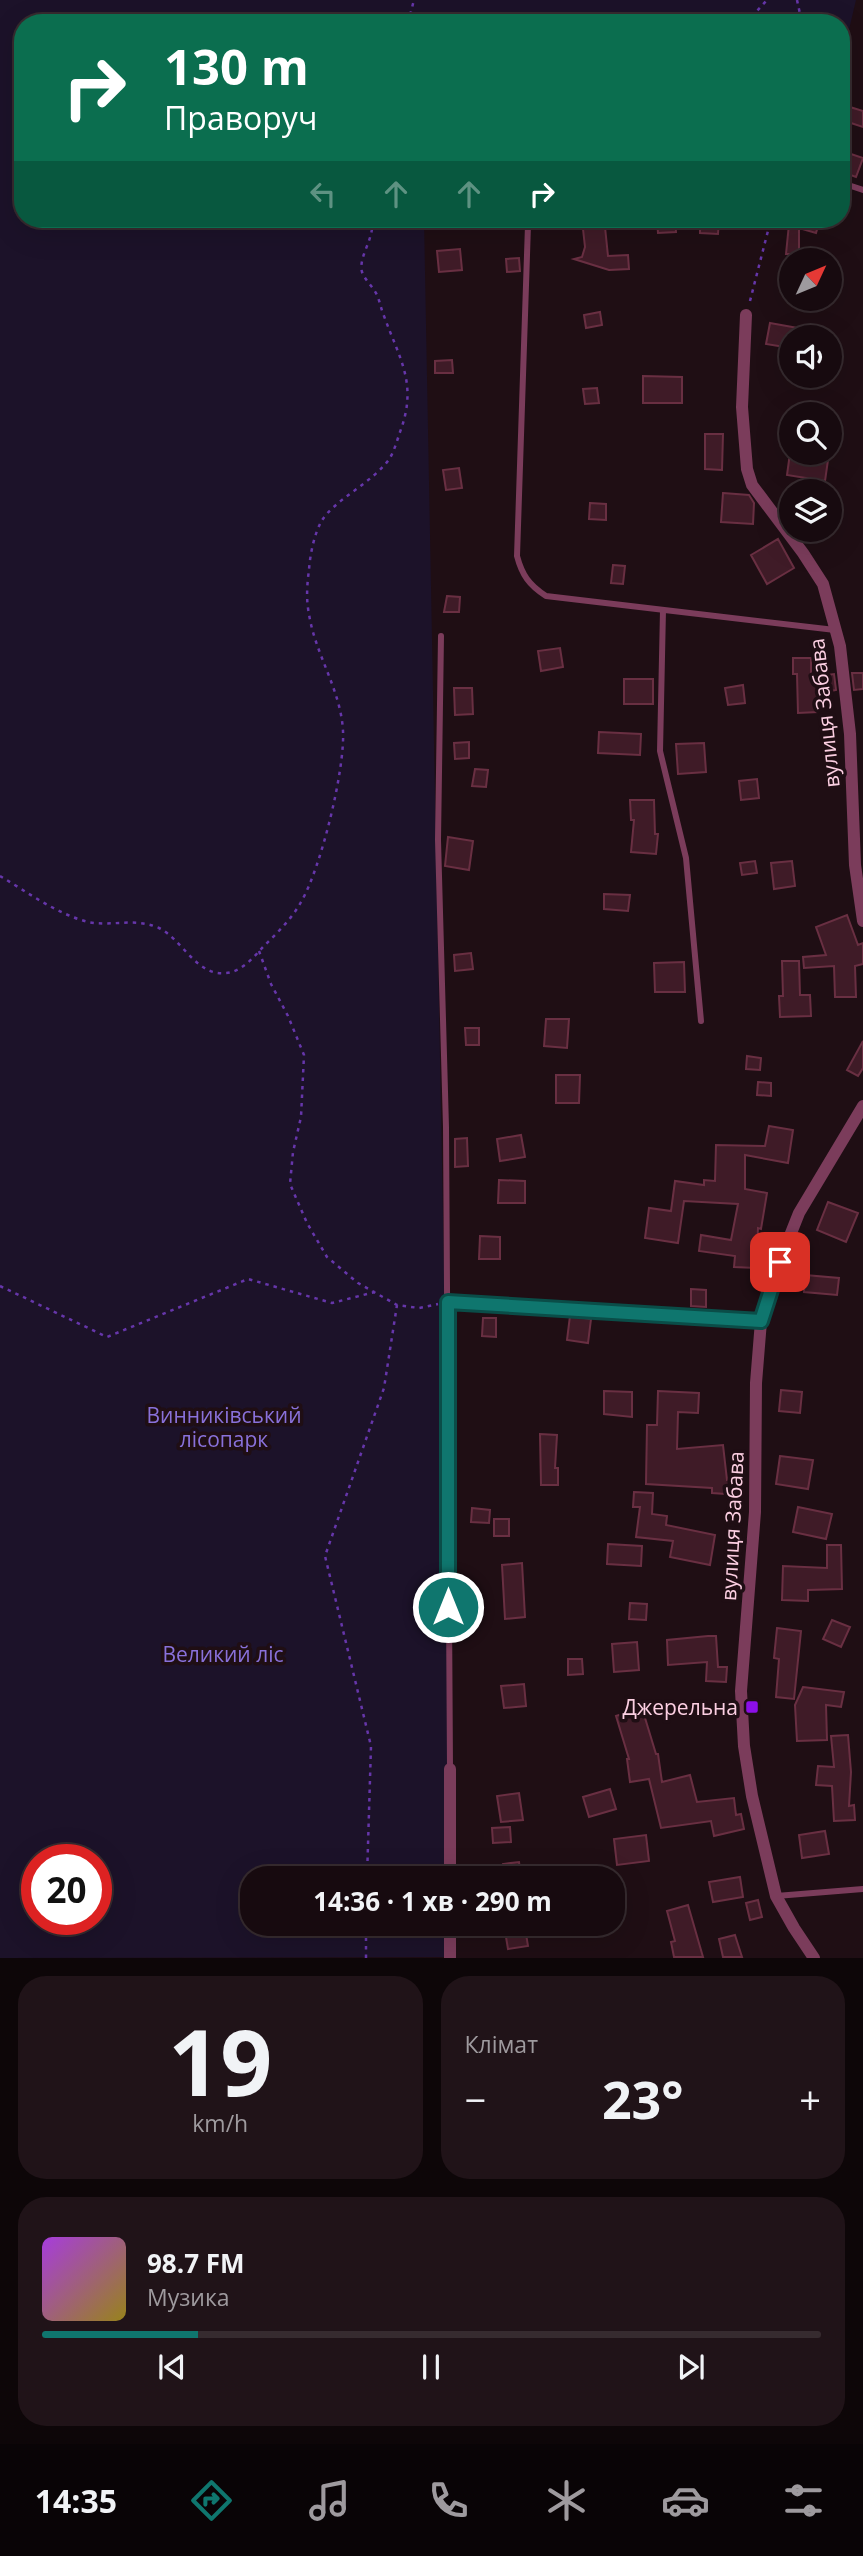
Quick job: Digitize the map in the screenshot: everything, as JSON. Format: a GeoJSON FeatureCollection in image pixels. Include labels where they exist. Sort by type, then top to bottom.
{"type":"FeatureCollection","features":[{"type":"Feature","properties":{"kind":"street","name":"вулиця Забава"},"geometry":{"type":"LineString","coordinates":[[746,315],[742,407],[747,468],[752,485],[803,553],[822,584],[839,646],[850,734],[855,865],[863,921]]}},
{"type":"Feature","properties":{"kind":"street","name":"вулиця Забава"},"geometry":{"type":"LineString","coordinates":[[814,1958],[776,1895],[752,1796],[744,1746],[741,1691],[755,1512],[756,1383],[761,1321],[771,1286],[799,1213],[863,1106]]}},
{"type":"Feature","properties":{"kind":"street"},"geometry":{"type":"LineString","coordinates":[[450,1769],[450,1866]]}},
{"type":"Feature","properties":{"kind":"street"},"geometry":{"type":"LineString","coordinates":[[450,1936],[450,1958]]}},
{"type":"Feature","properties":{"kind":"lane"},"geometry":{"type":"LineString","coordinates":[[528,228],[517,556],[521,571],[531,586],[546,596],[835,630]]}},
{"type":"Feature","properties":{"kind":"lane"},"geometry":{"type":"LineString","coordinates":[[663,610],[660,751],[685,858],[701,1021]]}},
{"type":"Feature","properties":{"kind":"lane"},"geometry":{"type":"LineString","coordinates":[[441,636],[438,840],[448,1302],[450,1769]]}},
{"type":"Feature","properties":{"kind":"lane"},"geometry":{"type":"LineString","coordinates":[[448,1302],[761,1321]]}},
{"type":"Feature","properties":{"kind":"lane"},"geometry":{"type":"LineString","coordinates":[[776,1895],[863,1889]]}},
{"type":"Feature","properties":{"kind":"path"},"geometry":{"type":"LineString","coordinates":[[753,14],[767,0]]}},
{"type":"Feature","properties":{"kind":"path"},"geometry":{"type":"LineString","coordinates":[[0,876],[75,918],[93,923],[132,921],[163,930],[196,961],[215,972],[228,973],[239,968],[287,923],[301,902],[312,878],[330,819],[343,730],[336,697],[309,617],[309,568],[316,534],[322,520],[373,477],[390,457],[404,421],[408,400],[404,365],[396,341],[376,294],[362,271],[362,257],[374,228]]}},
{"type":"Feature","properties":{"kind":"path"},"geometry":{"type":"LineString","coordinates":[[746,315],[769,228]]}},
{"type":"Feature","properties":{"kind":"path"},"geometry":{"type":"LineString","coordinates":[[259,951],[304,1055],[301,1117],[293,1152],[290,1184],[307,1223],[327,1257],[358,1283],[397,1305],[419,1308],[448,1302]]}},
{"type":"Feature","properties":{"kind":"path"},"geometry":{"type":"LineString","coordinates":[[0,1286],[107,1337],[248,1279],[332,1303],[375,1292]]}},
{"type":"Feature","properties":{"kind":"path"},"geometry":{"type":"LineString","coordinates":[[368,1866],[371,1746],[325,1556],[384,1388],[397,1305]]}},
{"type":"Feature","properties":{"kind":"path"},"geometry":{"type":"LineString","coordinates":[[366,1936],[366,1958]]}},
{"type":"Feature","properties":{"kind":"green space","name":"Великий ліс"},"geometry":{"type":"Polygon","coordinates":[[[0,0],[856,0],[850,26],[850,14],[14,14],[14,228],[424,228],[447,1426],[450,1866],[240,1866],[240,1936],[451,1936],[452,1957],[0,1958],[0,0]]]}},
{"type":"Feature","properties":{"kind":"building"},"geometry":{"type":"Polygon","coordinates":[[[850,107],[863,111],[863,127],[850,123],[850,107]]]}},
{"type":"Feature","properties":{"kind":"building"},"geometry":{"type":"Polygon","coordinates":[[[850,154],[863,158],[856,177],[850,175],[850,154]]]}},
{"type":"Feature","properties":{"kind":"building"},"geometry":{"type":"Polygon","coordinates":[[[605,228],[608,256],[628,255],[629,269],[609,270],[574,259],[582,257],[585,247],[583,229],[605,228]]]}},
{"type":"Feature","properties":{"kind":"building"},"geometry":{"type":"Polygon","coordinates":[[[658,228],[676,228],[676,232],[658,233],[658,228]]]}},
{"type":"Feature","properties":{"kind":"building"},"geometry":{"type":"Polygon","coordinates":[[[700,228],[718,228],[718,234],[700,233],[700,228]]]}},
{"type":"Feature","properties":{"kind":"building"},"geometry":{"type":"Polygon","coordinates":[[[789,228],[799,228],[799,248],[787,248],[789,228]]]}},
{"type":"Feature","properties":{"kind":"building"},"geometry":{"type":"Polygon","coordinates":[[[799,228],[817,228],[816,233],[799,228]]]}},
{"type":"Feature","properties":{"kind":"building"},"geometry":{"type":"Polygon","coordinates":[[[460,249],[462,270],[439,272],[437,251],[460,249]]]}},
{"type":"Feature","properties":{"kind":"building"},"geometry":{"type":"Polygon","coordinates":[[[519,258],[520,271],[507,272],[506,259],[519,258]]]}},
{"type":"Feature","properties":{"kind":"building"},"geometry":{"type":"Polygon","coordinates":[[[600,312],[602,325],[586,328],[584,315],[600,312]]]}},
{"type":"Feature","properties":{"kind":"building"},"geometry":{"type":"Polygon","coordinates":[[[770,323],[781,325],[779,325],[779,346],[766,344],[770,323]]]}},
{"type":"Feature","properties":{"kind":"building"},"geometry":{"type":"Polygon","coordinates":[[[452,360],[453,373],[435,373],[435,361],[452,360]]]}},
{"type":"Feature","properties":{"kind":"building"},"geometry":{"type":"Polygon","coordinates":[[[643,376],[682,377],[682,403],[643,403],[643,376]]]}},
{"type":"Feature","properties":{"kind":"building"},"geometry":{"type":"Polygon","coordinates":[[[597,388],[599,403],[585,404],[583,389],[597,388]]]}},
{"type":"Feature","properties":{"kind":"building"},"geometry":{"type":"Polygon","coordinates":[[[705,434],[723,434],[722,470],[705,469],[705,434]]]}},
{"type":"Feature","properties":{"kind":"building"},"geometry":{"type":"Polygon","coordinates":[[[788,465],[827,465],[825,479],[787,475],[788,465]]]}},
{"type":"Feature","properties":{"kind":"building"},"geometry":{"type":"Polygon","coordinates":[[[459,468],[462,488],[446,490],[443,470],[459,468]]]}},
{"type":"Feature","properties":{"kind":"building"},"geometry":{"type":"Polygon","coordinates":[[[723,493],[749,495],[754,503],[753,524],[721,522],[723,493]]]}},
{"type":"Feature","properties":{"kind":"building"},"geometry":{"type":"Polygon","coordinates":[[[590,503],[606,504],[606,520],[589,519],[590,503]]]}},
{"type":"Feature","properties":{"kind":"building"},"geometry":{"type":"Polygon","coordinates":[[[778,539],[794,568],[767,584],[751,555],[778,539]]]}},
{"type":"Feature","properties":{"kind":"building"},"geometry":{"type":"Polygon","coordinates":[[[613,565],[625,566],[623,584],[611,583],[613,565]]]}},
{"type":"Feature","properties":{"kind":"building"},"geometry":{"type":"Polygon","coordinates":[[[447,596],[460,597],[459,612],[444,612],[447,596]]]}},
{"type":"Feature","properties":{"kind":"building"},"geometry":{"type":"Polygon","coordinates":[[[560,648],[563,667],[541,671],[538,651],[560,648]]]}},
{"type":"Feature","properties":{"kind":"building"},"geometry":{"type":"Polygon","coordinates":[[[793,658],[811,658],[811,677],[834,674],[836,690],[817,695],[818,712],[798,713],[797,674],[793,674],[793,658]]]}},
{"type":"Feature","properties":{"kind":"building"},"geometry":{"type":"Polygon","coordinates":[[[852,673],[863,673],[863,689],[854,690],[852,673]]]}},
{"type":"Feature","properties":{"kind":"building"},"geometry":{"type":"Polygon","coordinates":[[[624,679],[653,679],[653,704],[624,704],[624,679]]]}},
{"type":"Feature","properties":{"kind":"building"},"geometry":{"type":"Polygon","coordinates":[[[743,685],[745,703],[728,705],[725,688],[743,685]]]}},
{"type":"Feature","properties":{"kind":"building"},"geometry":{"type":"Polygon","coordinates":[[[454,688],[472,688],[473,714],[455,715],[454,688]]]}},
{"type":"Feature","properties":{"kind":"building"},"geometry":{"type":"Polygon","coordinates":[[[599,732],[641,734],[640,755],[598,753],[599,732]]]}},
{"type":"Feature","properties":{"kind":"building"},"geometry":{"type":"Polygon","coordinates":[[[469,742],[469,758],[455,759],[454,743],[469,742]]]}},
{"type":"Feature","properties":{"kind":"building"},"geometry":{"type":"Polygon","coordinates":[[[704,743],[706,772],[678,774],[676,744],[704,743]]]}},
{"type":"Feature","properties":{"kind":"building"},"geometry":{"type":"Polygon","coordinates":[[[475,769],[488,770],[486,787],[472,786],[475,769]]]}},
{"type":"Feature","properties":{"kind":"building"},"geometry":{"type":"Polygon","coordinates":[[[757,779],[759,798],[741,800],[739,781],[757,779]]]}},
{"type":"Feature","properties":{"kind":"building"},"geometry":{"type":"Polygon","coordinates":[[[630,800],[654,800],[655,834],[658,834],[656,854],[631,852],[634,820],[631,820],[630,800]]]}},
{"type":"Feature","properties":{"kind":"building"},"geometry":{"type":"Polygon","coordinates":[[[448,837],[473,841],[469,870],[445,866],[448,837]]]}},
{"type":"Feature","properties":{"kind":"building"},"geometry":{"type":"Polygon","coordinates":[[[755,861],[757,873],[742,875],[740,863],[755,861]]]}},
{"type":"Feature","properties":{"kind":"building"},"geometry":{"type":"Polygon","coordinates":[[[792,861],[795,886],[774,889],[771,863],[792,861]]]}},
{"type":"Feature","properties":{"kind":"building"},"geometry":{"type":"Polygon","coordinates":[[[604,894],[630,895],[628,911],[604,909],[604,894]]]}},
{"type":"Feature","properties":{"kind":"building"},"geometry":{"type":"Polygon","coordinates":[[[847,915],[858,945],[863,943],[863,964],[855,966],[856,997],[835,997],[834,966],[804,968],[803,957],[826,955],[816,927],[847,915]]]}},
{"type":"Feature","properties":{"kind":"building"},"geometry":{"type":"Polygon","coordinates":[[[471,953],[473,969],[455,971],[454,955],[471,953]]]}},
{"type":"Feature","properties":{"kind":"building"},"geometry":{"type":"Polygon","coordinates":[[[782,961],[799,961],[800,995],[810,995],[811,1016],[780,1017],[779,996],[783,996],[782,961]]]}},
{"type":"Feature","properties":{"kind":"building"},"geometry":{"type":"Polygon","coordinates":[[[684,962],[685,992],[655,992],[654,963],[684,962]]]}},
{"type":"Feature","properties":{"kind":"building"},"geometry":{"type":"Polygon","coordinates":[[[546,1019],[569,1019],[567,1048],[544,1046],[546,1019]]]}},
{"type":"Feature","properties":{"kind":"building"},"geometry":{"type":"Polygon","coordinates":[[[465,1028],[479,1028],[479,1045],[466,1045],[465,1028]]]}},
{"type":"Feature","properties":{"kind":"building"},"geometry":{"type":"Polygon","coordinates":[[[863,1041],[863,1068],[858,1076],[847,1070],[863,1041]]]}},
{"type":"Feature","properties":{"kind":"building"},"geometry":{"type":"Polygon","coordinates":[[[747,1056],[761,1058],[760,1070],[746,1069],[747,1056]]]}},
{"type":"Feature","properties":{"kind":"building"},"geometry":{"type":"Polygon","coordinates":[[[556,1075],[580,1075],[579,1103],[556,1103],[556,1075]]]}},
{"type":"Feature","properties":{"kind":"building"},"geometry":{"type":"Polygon","coordinates":[[[758,1082],[771,1083],[771,1096],[757,1095],[758,1082]]]}},
{"type":"Feature","properties":{"kind":"building"},"geometry":{"type":"Polygon","coordinates":[[[769,1126],[793,1130],[788,1163],[745,1155],[745,1189],[767,1193],[761,1229],[758,1228],[756,1268],[734,1267],[735,1256],[699,1251],[701,1235],[731,1240],[738,1204],[684,1201],[678,1243],[645,1238],[649,1208],[671,1211],[675,1181],[704,1185],[704,1180],[715,1181],[716,1145],[765,1146],[769,1126]]]}},
{"type":"Feature","properties":{"kind":"building"},"geometry":{"type":"Polygon","coordinates":[[[521,1135],[525,1157],[500,1161],[497,1139],[521,1135]]]}},
{"type":"Feature","properties":{"kind":"building"},"geometry":{"type":"Polygon","coordinates":[[[467,1138],[468,1166],[455,1167],[455,1139],[467,1138]]]}},
{"type":"Feature","properties":{"kind":"building"},"geometry":{"type":"Polygon","coordinates":[[[499,1180],[525,1181],[525,1203],[498,1203],[499,1180]]]}},
{"type":"Feature","properties":{"kind":"building"},"geometry":{"type":"Polygon","coordinates":[[[828,1202],[858,1213],[846,1242],[817,1230],[828,1202]]]}},
{"type":"Feature","properties":{"kind":"building"},"geometry":{"type":"Polygon","coordinates":[[[480,1236],[500,1237],[500,1259],[479,1259],[480,1236]]]}},
{"type":"Feature","properties":{"kind":"building"},"geometry":{"type":"Polygon","coordinates":[[[805,1275],[839,1278],[837,1295],[804,1292],[805,1275]]]}},
{"type":"Feature","properties":{"kind":"building"},"geometry":{"type":"Polygon","coordinates":[[[691,1289],[706,1290],[706,1307],[691,1306],[691,1289]]]}},
{"type":"Feature","properties":{"kind":"building"},"geometry":{"type":"Polygon","coordinates":[[[570,1316],[591,1319],[588,1343],[567,1340],[570,1316]]]}},
{"type":"Feature","properties":{"kind":"building"},"geometry":{"type":"Polygon","coordinates":[[[483,1318],[496,1318],[496,1337],[482,1336],[483,1318]]]}},
{"type":"Feature","properties":{"kind":"building"},"geometry":{"type":"Polygon","coordinates":[[[781,1390],[802,1392],[800,1413],[779,1411],[781,1390]]]}},
{"type":"Feature","properties":{"kind":"building"},"geometry":{"type":"Polygon","coordinates":[[[604,1391],[632,1392],[632,1417],[604,1414],[604,1391]]]}},
{"type":"Feature","properties":{"kind":"building"},"geometry":{"type":"Polygon","coordinates":[[[658,1391],[699,1393],[698,1413],[678,1412],[677,1449],[723,1445],[727,1480],[741,1481],[740,1495],[712,1493],[712,1488],[646,1484],[647,1425],[657,1425],[658,1391]]]}},
{"type":"Feature","properties":{"kind":"building"},"geometry":{"type":"Polygon","coordinates":[[[540,1434],[557,1435],[555,1468],[558,1468],[558,1485],[541,1485],[540,1434]]]}},
{"type":"Feature","properties":{"kind":"building"},"geometry":{"type":"Polygon","coordinates":[[[780,1456],[813,1460],[808,1489],[776,1484],[780,1456]]]}},
{"type":"Feature","properties":{"kind":"building"},"geometry":{"type":"Polygon","coordinates":[[[634,1492],[653,1493],[652,1514],[667,1516],[666,1525],[715,1535],[710,1565],[670,1557],[673,1541],[636,1537],[640,1507],[633,1507],[634,1492]]]}},
{"type":"Feature","properties":{"kind":"building"},"geometry":{"type":"Polygon","coordinates":[[[798,1507],[832,1514],[826,1539],[793,1532],[798,1507]]]}},
{"type":"Feature","properties":{"kind":"building"},"geometry":{"type":"Polygon","coordinates":[[[472,1508],[490,1510],[489,1523],[471,1522],[472,1508]]]}},
{"type":"Feature","properties":{"kind":"building"},"geometry":{"type":"Polygon","coordinates":[[[494,1519],[509,1519],[509,1536],[494,1536],[494,1519]]]}},
{"type":"Feature","properties":{"kind":"building"},"geometry":{"type":"Polygon","coordinates":[[[608,1544],[642,1546],[641,1566],[607,1564],[608,1544]]]}},
{"type":"Feature","properties":{"kind":"building"},"geometry":{"type":"Polygon","coordinates":[[[827,1545],[841,1545],[842,1589],[808,1590],[808,1601],[782,1600],[783,1566],[827,1568],[827,1545]]]}},
{"type":"Feature","properties":{"kind":"building"},"geometry":{"type":"Polygon","coordinates":[[[522,1563],[525,1617],[505,1619],[502,1565],[522,1563]]]}},
{"type":"Feature","properties":{"kind":"building"},"geometry":{"type":"Polygon","coordinates":[[[630,1603],[647,1604],[646,1620],[629,1619],[630,1603]]]}},
{"type":"Feature","properties":{"kind":"building"},"geometry":{"type":"Polygon","coordinates":[[[832,1620],[850,1627],[841,1647],[823,1639],[832,1620]]]}},
{"type":"Feature","properties":{"kind":"building"},"geometry":{"type":"Polygon","coordinates":[[[777,1628],[801,1631],[794,1699],[776,1697],[779,1659],[774,1658],[777,1628]]]}},
{"type":"Feature","properties":{"kind":"building"},"geometry":{"type":"Polygon","coordinates":[[[716,1636],[718,1667],[727,1667],[726,1682],[706,1681],[707,1662],[668,1665],[667,1640],[716,1636]]]}},
{"type":"Feature","properties":{"kind":"building"},"geometry":{"type":"Polygon","coordinates":[[[637,1642],[639,1670],[614,1672],[612,1644],[637,1642]]]}},
{"type":"Feature","properties":{"kind":"building"},"geometry":{"type":"Polygon","coordinates":[[[568,1659],[582,1659],[583,1674],[568,1675],[568,1659]]]}},
{"type":"Feature","properties":{"kind":"building"},"geometry":{"type":"Polygon","coordinates":[[[524,1684],[526,1706],[504,1708],[501,1686],[524,1684]]]}},
{"type":"Feature","properties":{"kind":"building"},"geometry":{"type":"Polygon","coordinates":[[[803,1687],[844,1692],[841,1707],[826,1705],[827,1740],[797,1741],[795,1705],[803,1687]]]}},
{"type":"Feature","properties":{"kind":"building"},"geometry":{"type":"Polygon","coordinates":[[[642,1708],[658,1754],[662,1782],[690,1775],[697,1802],[734,1798],[736,1815],[741,1814],[744,1829],[714,1836],[711,1821],[661,1828],[649,1779],[630,1782],[629,1759],[616,1716],[642,1708]]]}},
{"type":"Feature","properties":{"kind":"building"},"geometry":{"type":"Polygon","coordinates":[[[848,1735],[851,1772],[849,1806],[854,1805],[855,1820],[834,1821],[832,1786],[816,1785],[818,1766],[834,1767],[831,1736],[848,1735]]]}},
{"type":"Feature","properties":{"kind":"building"},"geometry":{"type":"Polygon","coordinates":[[[610,1789],[616,1809],[589,1817],[583,1797],[610,1789]]]}},
{"type":"Feature","properties":{"kind":"building"},"geometry":{"type":"Polygon","coordinates":[[[519,1793],[523,1820],[501,1822],[497,1796],[519,1793]]]}},
{"type":"Feature","properties":{"kind":"building"},"geometry":{"type":"Polygon","coordinates":[[[510,1827],[511,1842],[493,1843],[492,1828],[510,1827]]]}},
{"type":"Feature","properties":{"kind":"building"},"geometry":{"type":"Polygon","coordinates":[[[825,1831],[829,1854],[802,1858],[799,1835],[825,1831]]]}},
{"type":"Feature","properties":{"kind":"building"},"geometry":{"type":"Polygon","coordinates":[[[646,1835],[649,1861],[617,1865],[614,1839],[646,1835]]]}},
{"type":"Feature","properties":{"kind":"building"},"geometry":{"type":"Polygon","coordinates":[[[519,1862],[520,1866],[503,1866],[519,1862]]]}},
{"type":"Feature","properties":{"kind":"building"},"geometry":{"type":"Polygon","coordinates":[[[740,1877],[743,1897],[713,1902],[709,1882],[740,1877]]]}},
{"type":"Feature","properties":{"kind":"building"},"geometry":{"type":"Polygon","coordinates":[[[758,1900],[762,1917],[750,1920],[746,1903],[758,1900]]]}},
{"type":"Feature","properties":{"kind":"building"},"geometry":{"type":"Polygon","coordinates":[[[688,1905],[703,1957],[674,1957],[671,1942],[675,1941],[667,1911],[688,1905]]]}},
{"type":"Feature","properties":{"kind":"building"},"geometry":{"type":"Polygon","coordinates":[[[735,1935],[742,1957],[723,1957],[719,1939],[735,1935]]]}},
{"type":"Feature","properties":{"kind":"building"},"geometry":{"type":"Polygon","coordinates":[[[506,1936],[526,1936],[528,1946],[508,1949],[506,1936]]]}},
{"type":"Feature","properties":{"kind":"place","name":"Джерельна"},"geometry":{"type":"Point","coordinates":[752,1707]}},
{"type":"Feature","properties":{"kind":"route"},"geometry":{"type":"LineString","coordinates":[[448,1607],[448,1302],[761,1321],[780,1262]]}},
{"type":"Feature","properties":{"kind":"park label","name":"Винниківський лісопарк"},"geometry":{"type":"Point","coordinates":[224,1427]}}]}
